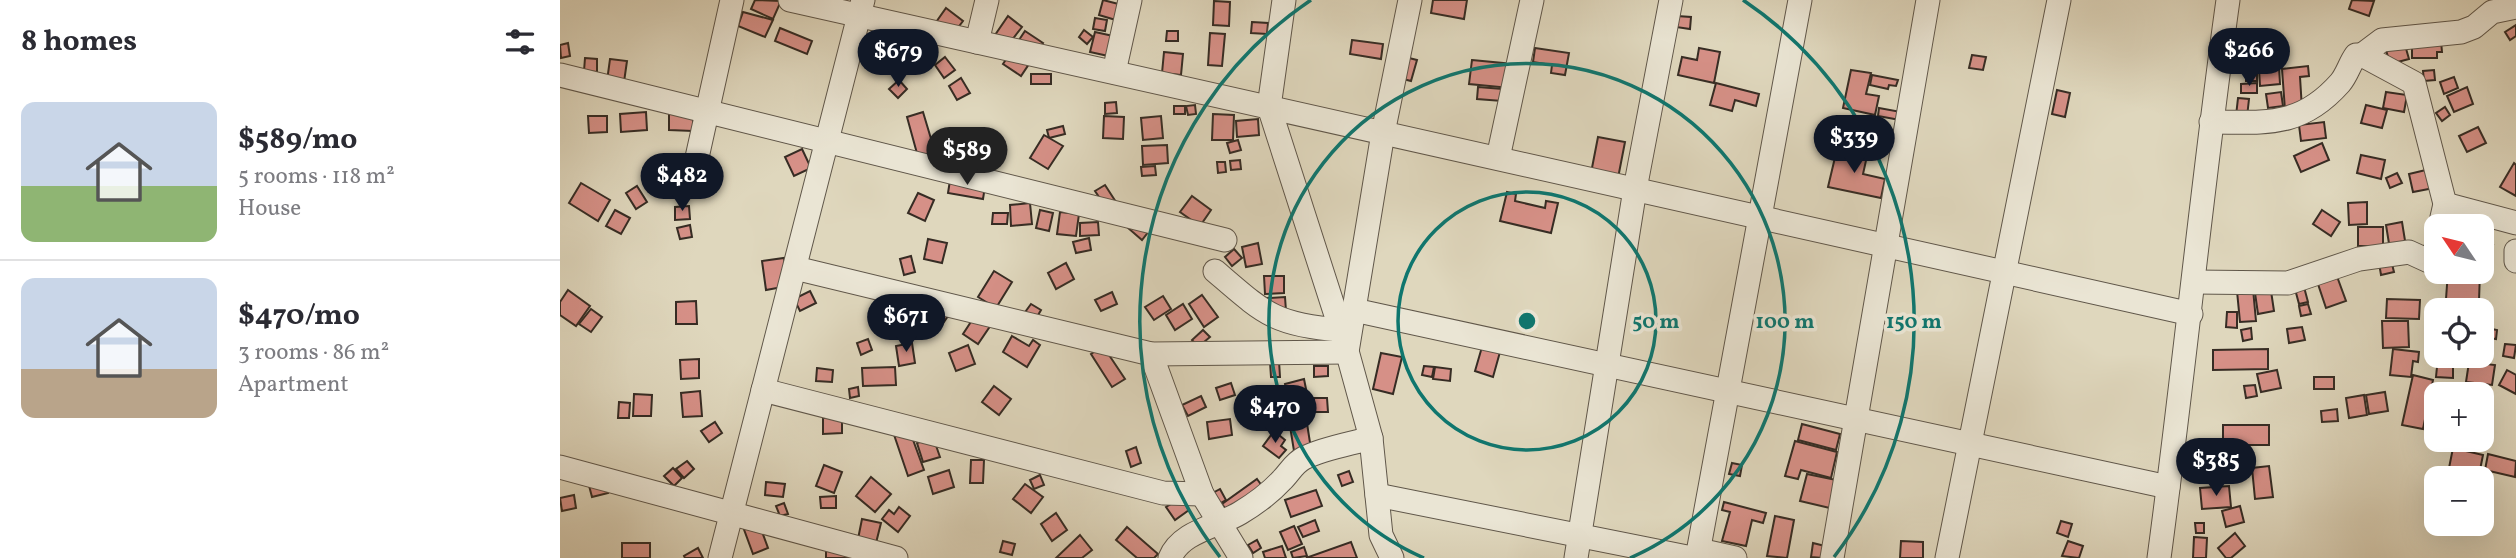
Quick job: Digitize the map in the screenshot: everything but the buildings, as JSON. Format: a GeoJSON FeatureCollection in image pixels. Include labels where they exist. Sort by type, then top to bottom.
{"type":"FeatureCollection","features":[{"type":"Feature","properties":{"kind":"street"},"geometry":{"type":"LineString","coordinates":[[694,171],[732,0]]}},
{"type":"Feature","properties":{"kind":"street"},"geometry":{"type":"LineString","coordinates":[[790,0],[861,8],[977,42],[2191,314]]}},
{"type":"Feature","properties":{"kind":"street"},"geometry":{"type":"LineString","coordinates":[[977,42],[987,0]]}},
{"type":"Feature","properties":{"kind":"street"},"geometry":{"type":"LineString","coordinates":[[1114,72],[1130,0]]}},
{"type":"Feature","properties":{"kind":"street"},"geometry":{"type":"LineString","coordinates":[[1284,0],[1269,107],[1348,352],[1371,438],[1381,535],[1392,558]]}},
{"type":"Feature","properties":{"kind":"street"},"geometry":{"type":"LineString","coordinates":[[1348,352],[1383,133],[1410,0]]}},
{"type":"Feature","properties":{"kind":"street"},"geometry":{"type":"LineString","coordinates":[[1498,159],[1532,0]]}},
{"type":"Feature","properties":{"kind":"street"},"geometry":{"type":"LineString","coordinates":[[1578,547],[1634,189],[1671,0]]}},
{"type":"Feature","properties":{"kind":"street"},"geometry":{"type":"LineString","coordinates":[[1696,556],[1800,0]]}},
{"type":"Feature","properties":{"kind":"street"},"geometry":{"type":"LineString","coordinates":[[1832,558],[1928,0]]}},
{"type":"Feature","properties":{"kind":"street"},"geometry":{"type":"LineString","coordinates":[[1947,558],[2059,0]]}},
{"type":"Feature","properties":{"kind":"street"},"geometry":{"type":"LineString","coordinates":[[2159,558],[2228,0]]}},
{"type":"Feature","properties":{"kind":"street"},"geometry":{"type":"LineString","coordinates":[[2362,55],[2382,40],[2461,32],[2474,27],[2491,12],[2516,7],[2513,0]]}},
{"type":"Feature","properties":{"kind":"street"},"geometry":{"type":"LineString","coordinates":[[720,558],[861,8]]}},
{"type":"Feature","properties":{"kind":"street"},"geometry":{"type":"LineString","coordinates":[[2211,122],[2276,122],[2297,117],[2342,81],[2356,55],[2362,55],[2414,83],[2443,214]]}},
{"type":"Feature","properties":{"kind":"street"},"geometry":{"type":"LineString","coordinates":[[560,75],[1225,240]]}},
{"type":"Feature","properties":{"kind":"street"},"geometry":{"type":"LineString","coordinates":[[2494,221],[2516,223]]}},
{"type":"Feature","properties":{"kind":"street"},"geometry":{"type":"LineString","coordinates":[[2516,251],[2516,261]]}},
{"type":"Feature","properties":{"kind":"street"},"geometry":{"type":"LineString","coordinates":[[2194,282],[2288,283],[2359,259],[2409,252],[2424,258]]}},
{"type":"Feature","properties":{"kind":"street"},"geometry":{"type":"LineString","coordinates":[[795,268],[1151,354],[1348,352]]}},
{"type":"Feature","properties":{"kind":"street"},"geometry":{"type":"LineString","coordinates":[[1215,271],[1258,308],[1281,321],[1305,327],[1340,330]]}},
{"type":"Feature","properties":{"kind":"street"},"geometry":{"type":"LineString","coordinates":[[1354,310],[2168,487]]}},
{"type":"Feature","properties":{"kind":"street"},"geometry":{"type":"LineString","coordinates":[[1151,354],[1202,494],[1241,558]]}},
{"type":"Feature","properties":{"kind":"street"},"geometry":{"type":"LineString","coordinates":[[763,390],[1163,493],[1202,494]]}},
{"type":"Feature","properties":{"kind":"street"},"geometry":{"type":"LineString","coordinates":[[1170,558],[1173,550],[1190,535],[1221,524],[1256,503],[1281,481],[1294,464],[1306,457],[1371,438]]}},
{"type":"Feature","properties":{"kind":"street"},"geometry":{"type":"LineString","coordinates":[[560,467],[896,558]]}},
{"type":"Feature","properties":{"kind":"street"},"geometry":{"type":"LineString","coordinates":[[1377,495],[1578,547],[1735,558]]}}]}
